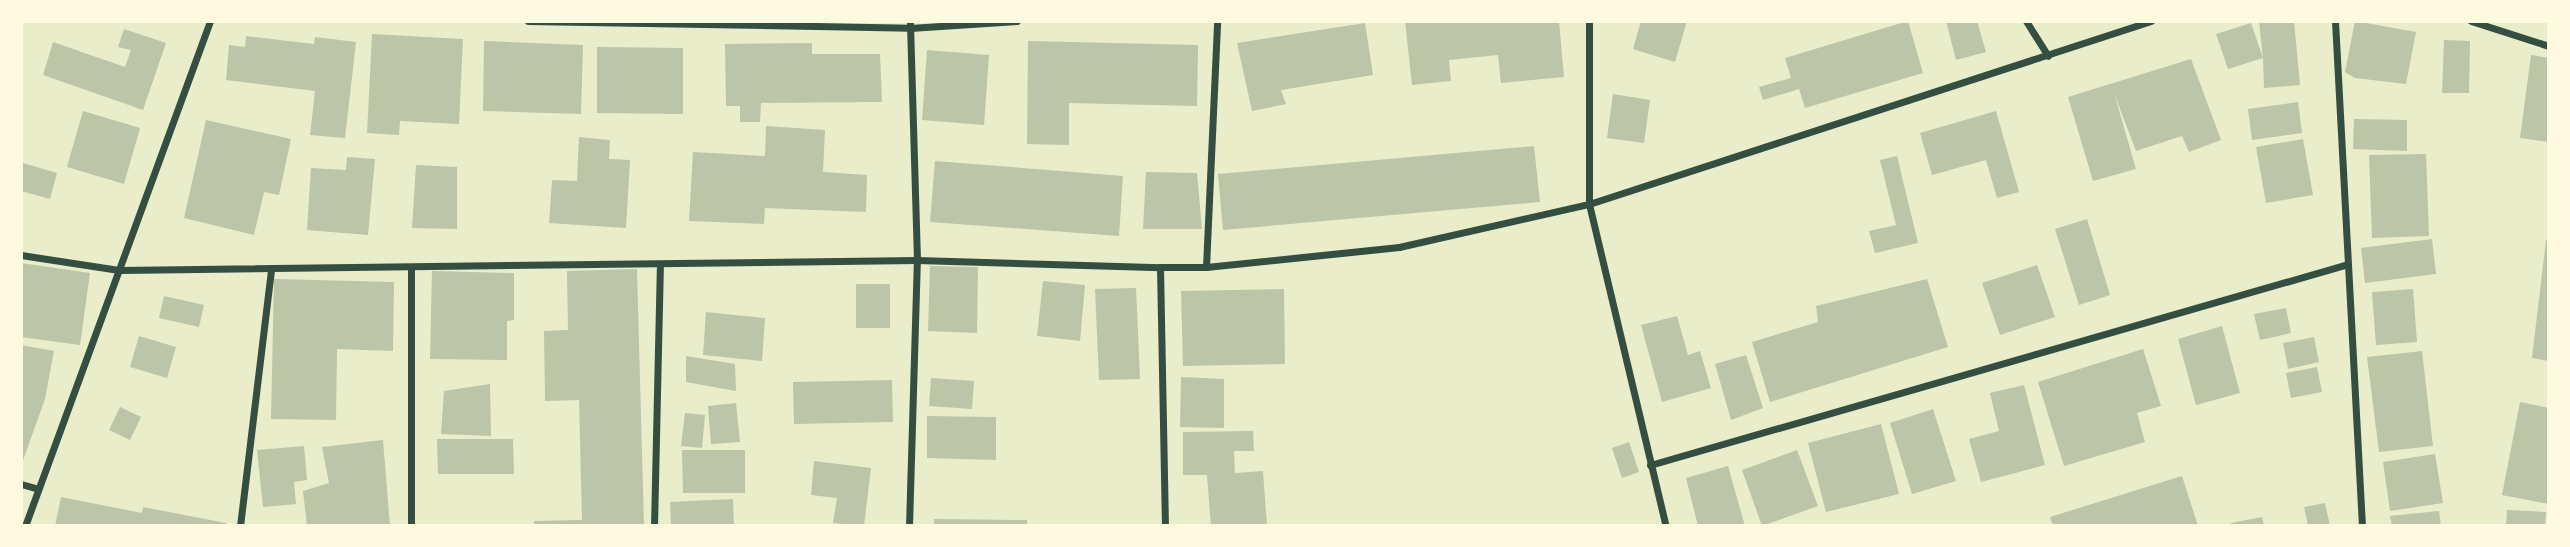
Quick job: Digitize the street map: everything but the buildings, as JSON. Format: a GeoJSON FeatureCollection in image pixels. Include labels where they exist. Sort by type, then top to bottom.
{"type":"FeatureCollection","features":[{"type":"Feature","properties":{"kind":"street"},"geometry":{"type":"LineString","coordinates":[[25,526],[210,21]]}},
{"type":"Feature","properties":{"kind":"street"},"geometry":{"type":"LineString","coordinates":[[528,21],[910,24],[1017,21]]}},
{"type":"Feature","properties":{"kind":"street"},"geometry":{"type":"LineString","coordinates":[[1206,267],[1217,21]]}},
{"type":"Feature","properties":{"kind":"street"},"geometry":{"type":"LineString","coordinates":[[1589,21],[1589,204],[1666,526]]}},
{"type":"Feature","properties":{"kind":"street"},"geometry":{"type":"LineString","coordinates":[[2026,21],[2048,56]]}},
{"type":"Feature","properties":{"kind":"street"},"geometry":{"type":"LineString","coordinates":[[21,255],[119,270],[917,260],[1206,267],[1399,247],[1589,204],[2151,21]]}},
{"type":"Feature","properties":{"kind":"street"},"geometry":{"type":"LineString","coordinates":[[2335,21],[2362,526]]}},
{"type":"Feature","properties":{"kind":"street"},"geometry":{"type":"LineString","coordinates":[[2471,21],[2549,46]]}},
{"type":"Feature","properties":{"kind":"street"},"geometry":{"type":"LineString","coordinates":[[909,526],[917,260],[910,24]]}},
{"type":"Feature","properties":{"kind":"street"},"geometry":{"type":"LineString","coordinates":[[654,526],[660,264]]}},
{"type":"Feature","properties":{"kind":"street"},"geometry":{"type":"LineString","coordinates":[[1650,465],[2348,264]]}},
{"type":"Feature","properties":{"kind":"street"},"geometry":{"type":"LineString","coordinates":[[411,267],[411,526]]}},
{"type":"Feature","properties":{"kind":"street"},"geometry":{"type":"LineString","coordinates":[[1160,267],[1165,526]]}},
{"type":"Feature","properties":{"kind":"street"},"geometry":{"type":"LineString","coordinates":[[240,526],[271,269]]}},
{"type":"Feature","properties":{"kind":"street"},"geometry":{"type":"LineString","coordinates":[[21,484],[38,489]]}}]}
